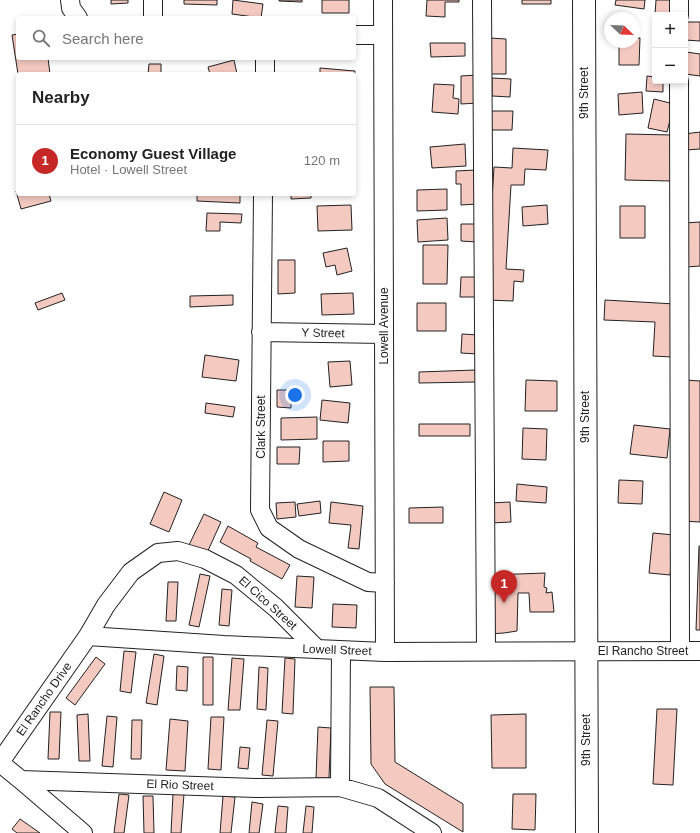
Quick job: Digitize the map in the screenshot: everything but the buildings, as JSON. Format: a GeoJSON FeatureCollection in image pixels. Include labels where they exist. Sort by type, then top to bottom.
{"type":"FeatureCollection","features":[{"type":"Feature","properties":{"kind":"main road","name":"9th Street"},"geometry":{"type":"LineString","coordinates":[[584,0],[587,833]]}},
{"type":"Feature","properties":{"kind":"street"},"geometry":{"type":"LineString","coordinates":[[70,0],[71,8],[77,16]]}},
{"type":"Feature","properties":{"kind":"street"},"geometry":{"type":"LineString","coordinates":[[153,0],[153,16]]}},
{"type":"Feature","properties":{"kind":"street","name":"Lowell Avenue"},"geometry":{"type":"LineString","coordinates":[[383,0],[385,652]]}},
{"type":"Feature","properties":{"kind":"street"},"geometry":{"type":"LineString","coordinates":[[482,0],[486,651]]}},
{"type":"Feature","properties":{"kind":"street"},"geometry":{"type":"LineString","coordinates":[[679,0],[679,12]]}},
{"type":"Feature","properties":{"kind":"street"},"geometry":{"type":"LineString","coordinates":[[356,35],[383,35]]}},
{"type":"Feature","properties":{"kind":"street"},"geometry":{"type":"LineString","coordinates":[[265,60],[265,72]]}},
{"type":"Feature","properties":{"kind":"street"},"geometry":{"type":"LineString","coordinates":[[679,84],[680,651]]}},
{"type":"Feature","properties":{"kind":"street","name":"Clark Street"},"geometry":{"type":"LineString","coordinates":[[263,196],[260,510],[270,528],[299,550],[368,582],[385,582]]}},
{"type":"Feature","properties":{"kind":"street","name":"Y Street"},"geometry":{"type":"LineString","coordinates":[[261,332],[384,334]]}},
{"type":"Feature","properties":{"kind":"street","name":"El Cico Street"},"geometry":{"type":"LineString","coordinates":[[88,636],[106,605],[131,572],[158,553],[178,551],[205,559],[236,575],[276,608],[317,649]]}},
{"type":"Feature","properties":{"kind":"street","name":"Lowell Street"},"geometry":{"type":"LineString","coordinates":[[88,636],[341,651],[586,651]]}},
{"type":"Feature","properties":{"kind":"street","name":"El Rancho Drive"},"geometry":{"type":"LineString","coordinates":[[0,763],[88,636]]}},
{"type":"Feature","properties":{"kind":"street"},"geometry":{"type":"LineString","coordinates":[[340,787],[341,651]]}},
{"type":"Feature","properties":{"kind":"street","name":"El Rancho Street"},"geometry":{"type":"LineString","coordinates":[[586,651],[700,651]]}},
{"type":"Feature","properties":{"kind":"street"},"geometry":{"type":"LineString","coordinates":[[0,763],[83,833]]}},
{"type":"Feature","properties":{"kind":"street","name":"El Rio Street"},"geometry":{"type":"LineString","coordinates":[[22,780],[257,788],[340,787],[378,798],[432,833]]}},
{"type":"Feature","properties":{"kind":"place","name":"Economy Guest Village"},"geometry":{"type":"Point","coordinates":[504,603]}}]}
